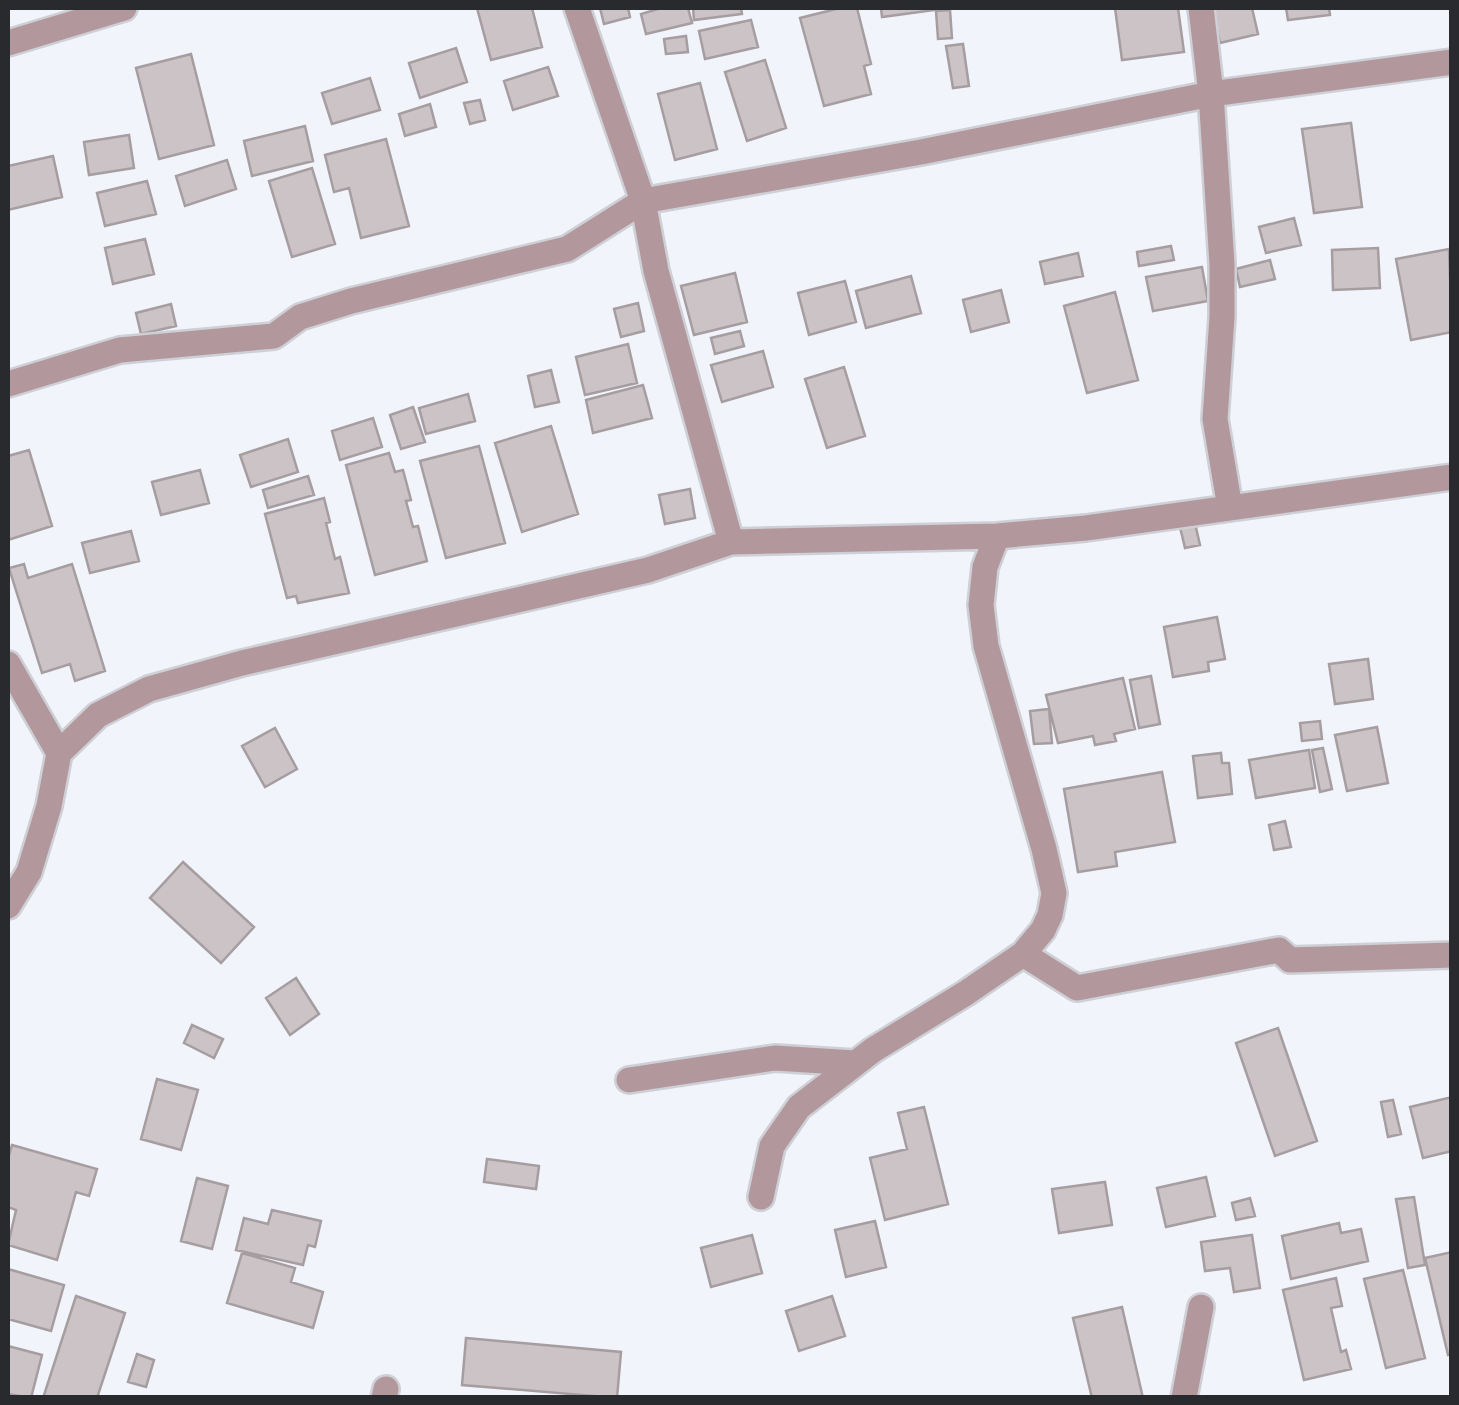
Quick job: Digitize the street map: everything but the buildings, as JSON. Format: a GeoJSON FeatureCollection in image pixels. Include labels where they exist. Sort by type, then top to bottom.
{"type":"FeatureCollection","features":[{"type":"Feature","properties":{"kind":"street"},"geometry":{"type":"LineString","coordinates":[[8,43],[124,8]]}},
{"type":"Feature","properties":{"kind":"street"},"geometry":{"type":"LineString","coordinates":[[577,8],[644,202],[656,270],[731,542]]}},
{"type":"Feature","properties":{"kind":"street"},"geometry":{"type":"LineString","coordinates":[[1201,8],[1212,94],[1222,264],[1215,419],[1230,508]]}},
{"type":"Feature","properties":{"kind":"street"},"geometry":{"type":"LineString","coordinates":[[8,384],[120,350],[274,336],[300,318],[351,301],[566,249],[644,202],[1212,94],[1452,62]]}},
{"type":"Feature","properties":{"kind":"street"},"geometry":{"type":"LineString","coordinates":[[8,906],[29,872],[49,806],[59,753],[98,715],[149,689],[242,662],[648,570],[731,542],[997,536],[1452,476]]}},
{"type":"Feature","properties":{"kind":"street"},"geometry":{"type":"LineString","coordinates":[[761,1197],[772,1146],[798,1107],[856,1063],[1022,954],[1043,930],[1054,894],[986,646],[981,605],[985,567],[997,536]]}},
{"type":"Feature","properties":{"kind":"street"},"geometry":{"type":"LineString","coordinates":[[8,664],[59,753]]}},
{"type":"Feature","properties":{"kind":"street"},"geometry":{"type":"LineString","coordinates":[[1022,954],[1077,988],[1279,950],[1290,960],[1452,955]]}},
{"type":"Feature","properties":{"kind":"street"},"geometry":{"type":"LineString","coordinates":[[629,1080],[775,1058],[856,1063]]}},
{"type":"Feature","properties":{"kind":"street"},"geometry":{"type":"LineString","coordinates":[[1184,1398],[1201,1307]]}}]}
